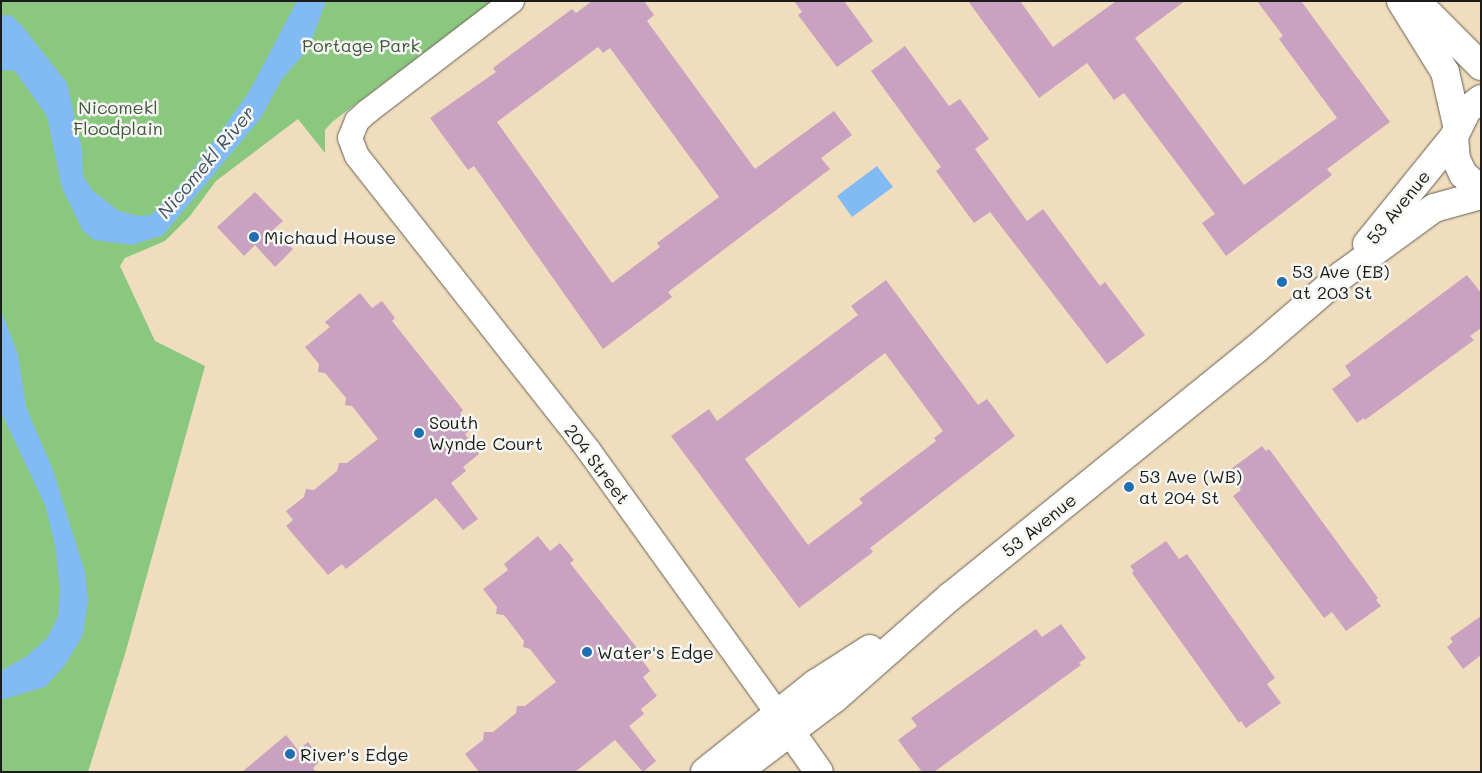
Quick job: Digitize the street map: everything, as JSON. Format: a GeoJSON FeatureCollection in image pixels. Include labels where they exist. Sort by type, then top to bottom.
{"type":"FeatureCollection","features":[{"type":"Feature","properties":{"kind":"street","name":"204 Street"},"geometry":{"type":"LineString","coordinates":[[512,1],[357,121],[350,138],[357,156],[589,451],[819,772]]}},
{"type":"Feature","properties":{"kind":"street"},"geometry":{"type":"LineString","coordinates":[[1401,1],[1445,72],[1456,131],[1456,159],[1463,174],[1481,190]]}},
{"type":"Feature","properties":{"kind":"street"},"geometry":{"type":"LineString","coordinates":[[1416,1],[1481,66]]}},
{"type":"Feature","properties":{"kind":"street","name":"53 Avenue"},"geometry":{"type":"LineString","coordinates":[[1341,276],[1456,131],[1466,110],[1481,98]]}},
{"type":"Feature","properties":{"kind":"street","name":"53 Avenue"},"geometry":{"type":"LineString","coordinates":[[705,772],[784,723],[834,699],[951,596],[1254,350],[1341,276],[1434,208],[1481,196]]}},
{"type":"Feature","properties":{"kind":"street","name":"53 Avenue"},"geometry":{"type":"LineString","coordinates":[[737,772],[784,723],[815,684],[951,596]]}},
{"type":"Feature","properties":{"kind":"green space","name":"Nicomekl Floodplain"},"geometry":{"type":"Polygon","coordinates":[[[1,1],[492,1],[332,122],[325,130],[325,153],[298,119],[216,181],[190,216],[165,241],[125,258],[120,266],[155,341],[205,366],[125,654],[88,772],[1,772],[1,1]]]}},
{"type":"Feature","properties":{"kind":"water","name":"Nicomekl River"},"geometry":{"type":"Polygon","coordinates":[[[297,1],[326,1],[309,48],[282,79],[260,119],[163,235],[132,245],[94,240],[83,231],[62,188],[47,116],[15,71],[1,70],[1,15],[12,16],[22,26],[67,83],[82,150],[83,176],[93,191],[119,211],[138,216],[151,215],[187,178],[249,92],[297,1]]]}},
{"type":"Feature","properties":{"kind":"water"},"geometry":{"type":"Polygon","coordinates":[[[877,166],[893,187],[852,217],[837,196],[877,166]]]}},
{"type":"Feature","properties":{"kind":"water"},"geometry":{"type":"Polygon","coordinates":[[[1,310],[18,355],[26,407],[53,470],[85,572],[88,600],[83,635],[65,665],[45,687],[1,700],[1,671],[27,656],[47,638],[58,617],[60,590],[55,544],[45,505],[1,412],[1,310]]]}},
{"type":"Feature","properties":{"kind":"building"},"geometry":{"type":"Polygon","coordinates":[[[592,1],[644,1],[654,15],[647,21],[755,169],[834,111],[852,135],[821,158],[830,169],[668,292],[672,297],[603,349],[474,166],[468,170],[430,118],[496,72],[493,68],[572,9],[576,13],[592,1]],[[598,47],[497,122],[612,283],[660,247],[657,243],[719,197],[610,48],[603,53],[598,47]]]}},
{"type":"Feature","properties":{"kind":"building"},"geometry":{"type":"Polygon","coordinates":[[[794,1],[844,1],[873,41],[837,67],[798,15],[802,12],[794,1]]]}},
{"type":"Feature","properties":{"kind":"building"},"geometry":{"type":"Polygon","coordinates":[[[968,1],[1020,1],[1053,47],[1116,1],[1185,1],[1135,38],[1244,185],[1337,118],[1279,39],[1283,36],[1257,1],[1301,1],[1390,122],[1327,169],[1332,175],[1226,256],[1202,223],[1215,214],[1124,93],[1114,100],[1087,63],[1039,98],[968,1]]]}},
{"type":"Feature","properties":{"kind":"building"},"geometry":{"type":"Polygon","coordinates":[[[905,46],[949,106],[960,99],[989,139],[975,149],[1027,221],[1043,209],[1100,286],[1105,282],[1145,335],[1107,364],[990,212],[974,223],[936,171],[941,167],[871,71],[905,46]]]}},
{"type":"Feature","properties":{"kind":"building","name":"Michaud House"},"geometry":{"type":"Polygon","coordinates":[[[255,192],[283,221],[274,229],[293,249],[275,267],[255,245],[244,256],[217,227],[255,192]]]}},
{"type":"Feature","properties":{"kind":"building"},"geometry":{"type":"Polygon","coordinates":[[[1467,275],[1481,293],[1481,328],[1470,336],[1474,340],[1365,420],[1364,418],[1357,423],[1332,389],[1351,375],[1345,366],[1467,275]]]}},
{"type":"Feature","properties":{"kind":"building"},"geometry":{"type":"Polygon","coordinates":[[[886,280],[978,405],[987,399],[1015,436],[870,548],[873,552],[799,608],[671,436],[709,409],[717,421],[858,315],[851,306],[886,280]],[[885,353],[745,459],[808,545],[863,503],[859,499],[936,441],[934,438],[943,431],[885,353]]]}},
{"type":"Feature","properties":{"kind":"building","name":"South Wynde Court"},"geometry":{"type":"Polygon","coordinates":[[[360,293],[372,308],[382,301],[395,318],[392,321],[463,410],[460,413],[472,429],[465,434],[479,454],[463,467],[466,471],[451,483],[478,519],[463,530],[436,498],[346,569],[342,564],[328,575],[286,526],[293,520],[286,511],[304,497],[306,489],[314,490],[337,471],[339,463],[347,463],[378,439],[352,406],[345,405],[346,398],[325,373],[318,372],[319,364],[305,347],[330,327],[325,322],[360,293]]]}},
{"type":"Feature","properties":{"kind":"building"},"geometry":{"type":"Polygon","coordinates":[[[1262,446],[1266,451],[1269,449],[1378,598],[1376,600],[1381,606],[1346,631],[1332,612],[1324,618],[1233,496],[1241,490],[1227,472],[1262,446]]]}},
{"type":"Feature","properties":{"kind":"building","name":"Water's Edge"},"geometry":{"type":"Polygon","coordinates":[[[538,536],[550,551],[560,543],[574,560],[570,563],[641,653],[638,655],[650,671],[643,677],[657,696],[641,709],[644,714],[629,726],[656,761],[643,772],[615,740],[575,772],[479,772],[465,754],[483,740],[484,732],[493,732],[516,713],[517,706],[525,706],[556,682],[530,649],[523,647],[524,641],[504,615],[496,614],[497,607],[483,589],[508,570],[504,564],[538,536]]]}},
{"type":"Feature","properties":{"kind":"building"},"geometry":{"type":"Polygon","coordinates":[[[1166,541],[1179,559],[1187,554],[1275,678],[1267,684],[1281,703],[1246,728],[1241,721],[1239,723],[1132,573],[1134,571],[1130,566],[1166,541]]]}},
{"type":"Feature","properties":{"kind":"building"},"geometry":{"type":"Polygon","coordinates":[[[1481,616],[1481,655],[1463,669],[1447,647],[1453,642],[1450,638],[1481,616]]]}},
{"type":"Feature","properties":{"kind":"building"},"geometry":{"type":"Polygon","coordinates":[[[1061,624],[1086,658],[1079,663],[1081,665],[934,772],[922,772],[898,740],[917,726],[911,718],[1036,629],[1042,637],[1061,624]]]}},
{"type":"Feature","properties":{"kind":"building","name":"River's Edge"},"geometry":{"type":"Polygon","coordinates":[[[286,735],[298,750],[308,742],[321,760],[313,768],[316,772],[242,772],[286,735]]]}},
{"type":"Feature","properties":{"kind":"place","name":"Michaud House"},"geometry":{"type":"Point","coordinates":[254,237]}},
{"type":"Feature","properties":{"kind":"place","name":"53 Ave (EB) at 203 St"},"geometry":{"type":"Point","coordinates":[1282,282]}},
{"type":"Feature","properties":{"kind":"place","name":"South Wynde Court"},"geometry":{"type":"Point","coordinates":[419,433]}},
{"type":"Feature","properties":{"kind":"place","name":"53 Ave (WB) at 204 St"},"geometry":{"type":"Point","coordinates":[1129,487]}},
{"type":"Feature","properties":{"kind":"place","name":"Water's Edge"},"geometry":{"type":"Point","coordinates":[587,652]}},
{"type":"Feature","properties":{"kind":"place","name":"River's Edge"},"geometry":{"type":"Point","coordinates":[290,754]}},
{"type":"Feature","properties":{"kind":"park label","name":"Portage Park"},"geometry":{"type":"Point","coordinates":[361,45]}}]}
